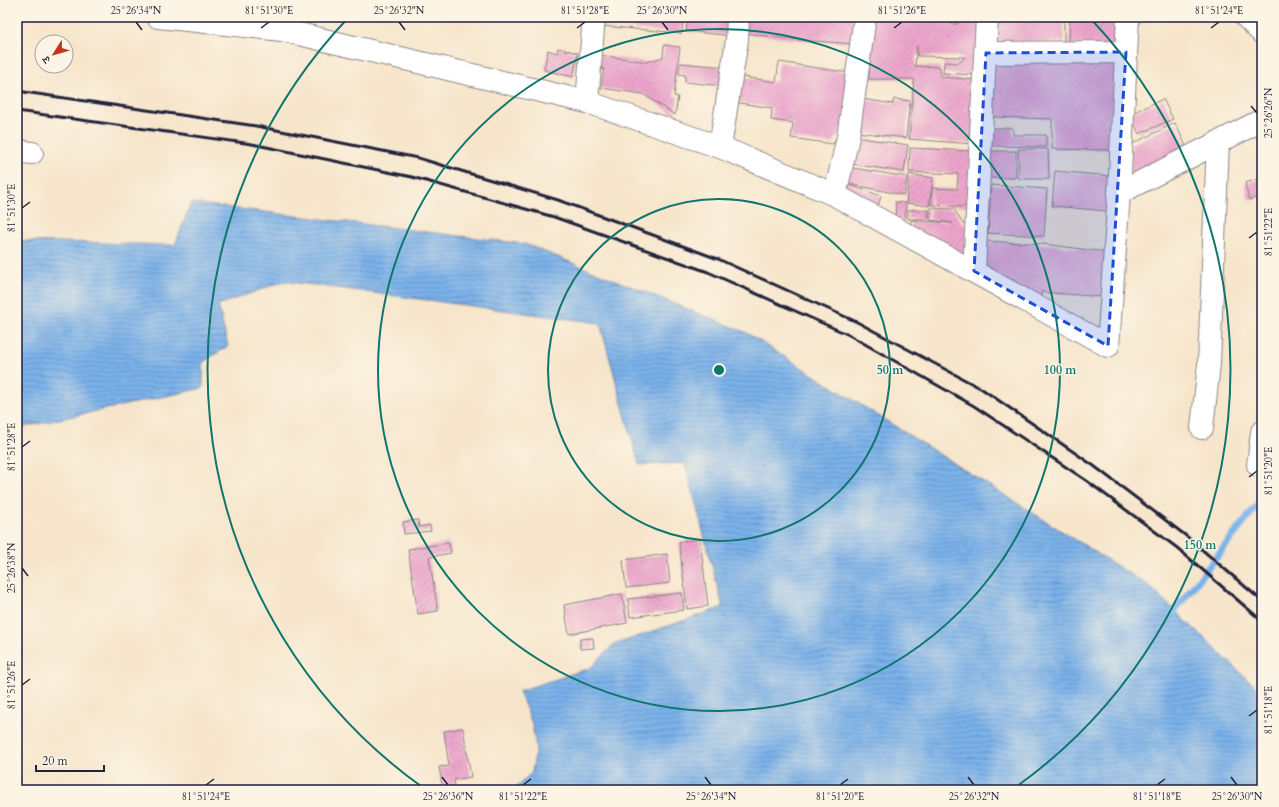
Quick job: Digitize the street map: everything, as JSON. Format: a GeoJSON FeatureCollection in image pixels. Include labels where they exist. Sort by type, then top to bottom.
{"type":"FeatureCollection","features":[{"type":"Feature","properties":{"kind":"street"},"geometry":{"type":"LineString","coordinates":[[158,17],[281,23],[587,102],[720,147],[835,195],[1108,346],[1119,193],[1128,17]]}},
{"type":"Feature","properties":{"kind":"street"},"geometry":{"type":"LineString","coordinates":[[587,102],[594,17]]}},
{"type":"Feature","properties":{"kind":"street"},"geometry":{"type":"LineString","coordinates":[[720,147],[737,40],[738,17]]}},
{"type":"Feature","properties":{"kind":"street"},"geometry":{"type":"LineString","coordinates":[[835,195],[848,137],[865,17]]}},
{"type":"Feature","properties":{"kind":"street"},"geometry":{"type":"LineString","coordinates":[[974,271],[987,17]]}},
{"type":"Feature","properties":{"kind":"street"},"geometry":{"type":"LineString","coordinates":[[1246,17],[1262,33]]}},
{"type":"Feature","properties":{"kind":"street"},"geometry":{"type":"LineString","coordinates":[[986,52],[1126,52]]}},
{"type":"Feature","properties":{"kind":"street"},"geometry":{"type":"LineString","coordinates":[[1119,193],[1262,120]]}},
{"type":"Feature","properties":{"kind":"street"},"geometry":{"type":"LineString","coordinates":[[1202,428],[1209,364],[1218,142]]}},
{"type":"Feature","properties":{"kind":"street"},"geometry":{"type":"LineString","coordinates":[[1258,464],[1262,432]]}},
{"type":"Feature","properties":{"kind":"highlighted area"},"geometry":{"type":"Polygon","coordinates":[[[1126,52],[1108,346],[974,271],[986,53],[1126,52]]]}},
{"type":"Feature","properties":{"kind":"water"},"geometry":{"type":"Polygon","coordinates":[[[191,203],[525,244],[745,332],[1149,586],[1262,693],[1262,790],[514,790],[532,772],[536,748],[532,724],[519,691],[590,668],[613,645],[723,607],[685,463],[639,465],[600,323],[284,281],[218,305],[228,346],[203,362],[203,388],[23,427],[17,414],[17,241],[175,245],[191,203]]]}},
{"type":"Feature","properties":{"kind":"building"},"geometry":{"type":"Polygon","coordinates":[[[601,17],[683,17],[682,33],[601,26],[601,17]]]}},
{"type":"Feature","properties":{"kind":"building"},"geometry":{"type":"Polygon","coordinates":[[[688,17],[735,17],[733,36],[686,31],[688,17]]]}},
{"type":"Feature","properties":{"kind":"building"},"geometry":{"type":"Polygon","coordinates":[[[745,17],[859,17],[856,44],[798,40],[743,33],[745,17]]]}},
{"type":"Feature","properties":{"kind":"building"},"geometry":{"type":"Polygon","coordinates":[[[871,17],[951,17],[951,24],[958,24],[958,17],[983,18],[979,75],[943,73],[944,62],[959,63],[965,57],[917,56],[917,46],[915,66],[940,67],[941,77],[976,80],[973,144],[909,139],[914,79],[869,79],[871,17]]]}},
{"type":"Feature","properties":{"kind":"building"},"geometry":{"type":"Polygon","coordinates":[[[994,17],[1064,17],[1064,42],[993,42],[994,17]]]}},
{"type":"Feature","properties":{"kind":"building"},"geometry":{"type":"Polygon","coordinates":[[[1070,17],[1118,18],[1117,46],[1069,45],[1070,17]]]}},
{"type":"Feature","properties":{"kind":"building"},"geometry":{"type":"Polygon","coordinates":[[[664,45],[680,47],[674,96],[678,97],[675,115],[643,94],[601,88],[604,69],[597,68],[599,55],[647,62],[663,57],[664,45]]]}},
{"type":"Feature","properties":{"kind":"building"},"geometry":{"type":"Polygon","coordinates":[[[558,48],[578,53],[573,77],[544,70],[548,50],[557,53],[558,48]]]}},
{"type":"Feature","properties":{"kind":"building"},"geometry":{"type":"Polygon","coordinates":[[[994,56],[1115,61],[1110,150],[1052,149],[1052,119],[992,117],[994,56]]]}},
{"type":"Feature","properties":{"kind":"building"},"geometry":{"type":"Polygon","coordinates":[[[779,62],[850,73],[842,126],[833,144],[791,138],[793,123],[771,120],[772,108],[733,102],[737,76],[776,82],[779,62]]]}},
{"type":"Feature","properties":{"kind":"building"},"geometry":{"type":"Polygon","coordinates":[[[680,63],[725,67],[723,86],[685,82],[685,75],[679,74],[680,63]]]}},
{"type":"Feature","properties":{"kind":"building"},"geometry":{"type":"Polygon","coordinates":[[[862,99],[893,104],[894,99],[910,101],[906,138],[857,132],[862,99]]]}},
{"type":"Feature","properties":{"kind":"building"},"geometry":{"type":"Polygon","coordinates":[[[1163,99],[1173,119],[1139,134],[1130,114],[1163,99]]]}},
{"type":"Feature","properties":{"kind":"building"},"geometry":{"type":"Polygon","coordinates":[[[1175,123],[1187,148],[1130,176],[1132,144],[1175,123]]]}},
{"type":"Feature","properties":{"kind":"building"},"geometry":{"type":"Polygon","coordinates":[[[992,128],[1013,128],[1013,135],[1046,135],[1046,147],[992,146],[992,128]]]}},
{"type":"Feature","properties":{"kind":"building"},"geometry":{"type":"Polygon","coordinates":[[[855,137],[908,145],[904,172],[852,164],[855,137]]]}},
{"type":"Feature","properties":{"kind":"building"},"geometry":{"type":"Polygon","coordinates":[[[910,148],[971,151],[968,207],[931,205],[932,188],[957,189],[958,174],[909,172],[910,148]]]}},
{"type":"Feature","properties":{"kind":"building"},"geometry":{"type":"Polygon","coordinates":[[[1018,149],[1048,149],[1049,179],[1019,179],[1018,149]]]}},
{"type":"Feature","properties":{"kind":"building"},"geometry":{"type":"Polygon","coordinates":[[[991,151],[1016,151],[1016,178],[990,178],[991,151]]]}},
{"type":"Feature","properties":{"kind":"building"},"geometry":{"type":"Polygon","coordinates":[[[847,167],[907,177],[904,195],[844,183],[847,167]]]}},
{"type":"Feature","properties":{"kind":"building"},"geometry":{"type":"Polygon","coordinates":[[[1055,171],[1110,176],[1107,211],[1052,206],[1055,171]]]}},
{"type":"Feature","properties":{"kind":"building"},"geometry":{"type":"Polygon","coordinates":[[[909,174],[933,178],[929,206],[906,203],[909,174]]]}},
{"type":"Feature","properties":{"kind":"building"},"geometry":{"type":"Polygon","coordinates":[[[1262,178],[1262,196],[1249,200],[1245,183],[1262,178]]]}},
{"type":"Feature","properties":{"kind":"building"},"geometry":{"type":"Polygon","coordinates":[[[844,183],[881,196],[877,210],[839,197],[844,183]]]}},
{"type":"Feature","properties":{"kind":"building"},"geometry":{"type":"Polygon","coordinates":[[[991,185],[1047,189],[1044,236],[988,233],[991,185]]]}},
{"type":"Feature","properties":{"kind":"building"},"geometry":{"type":"Polygon","coordinates":[[[896,202],[906,203],[905,221],[895,220],[896,202]]]}},
{"type":"Feature","properties":{"kind":"building"},"geometry":{"type":"Polygon","coordinates":[[[930,208],[954,209],[963,224],[967,224],[965,259],[911,229],[911,220],[953,223],[930,220],[930,208]]]}},
{"type":"Feature","properties":{"kind":"building"},"geometry":{"type":"Polygon","coordinates":[[[908,210],[928,210],[928,219],[908,219],[908,210]]]}},
{"type":"Feature","properties":{"kind":"building"},"geometry":{"type":"Polygon","coordinates":[[[985,241],[1043,244],[1106,252],[1103,297],[1041,292],[1041,306],[978,270],[985,241]]]}},
{"type":"Feature","properties":{"kind":"building"},"geometry":{"type":"Polygon","coordinates":[[[418,520],[419,527],[430,525],[431,531],[404,534],[403,522],[418,520]]]}},
{"type":"Feature","properties":{"kind":"building"},"geometry":{"type":"Polygon","coordinates":[[[700,539],[708,606],[687,609],[679,542],[700,539]]]}},
{"type":"Feature","properties":{"kind":"building"},"geometry":{"type":"Polygon","coordinates":[[[449,543],[451,553],[429,557],[438,611],[418,614],[408,549],[449,543]]]}},
{"type":"Feature","properties":{"kind":"building"},"geometry":{"type":"Polygon","coordinates":[[[667,554],[670,583],[626,588],[623,560],[667,554]]]}},
{"type":"Feature","properties":{"kind":"building"},"geometry":{"type":"Polygon","coordinates":[[[682,593],[684,610],[630,617],[628,599],[682,593]]]}},
{"type":"Feature","properties":{"kind":"building"},"geometry":{"type":"Polygon","coordinates":[[[622,594],[627,623],[569,634],[564,605],[622,594]]]}},
{"type":"Feature","properties":{"kind":"building"},"geometry":{"type":"Polygon","coordinates":[[[593,638],[594,648],[580,649],[580,639],[593,638]]]}},
{"type":"Feature","properties":{"kind":"building"},"geometry":{"type":"Polygon","coordinates":[[[463,728],[471,777],[454,780],[455,790],[443,790],[439,767],[449,766],[444,731],[463,728]]]}},
{"type":"Feature","properties":{"kind":"waterway"},"geometry":{"type":"LineString","coordinates":[[1175,610],[1262,499]]}},
{"type":"Feature","properties":{"kind":"railway"},"geometry":{"type":"LineString","coordinates":[[17,91],[256,126],[418,158],[558,200],[718,259],[857,322],[982,389],[1094,466],[1185,535],[1262,601]]}},
{"type":"Feature","properties":{"kind":"railway"},"geometry":{"type":"LineString","coordinates":[[17,111],[252,144],[412,177],[554,217],[708,272],[849,335],[974,406],[1087,481],[1176,547],[1262,621]]}}]}
